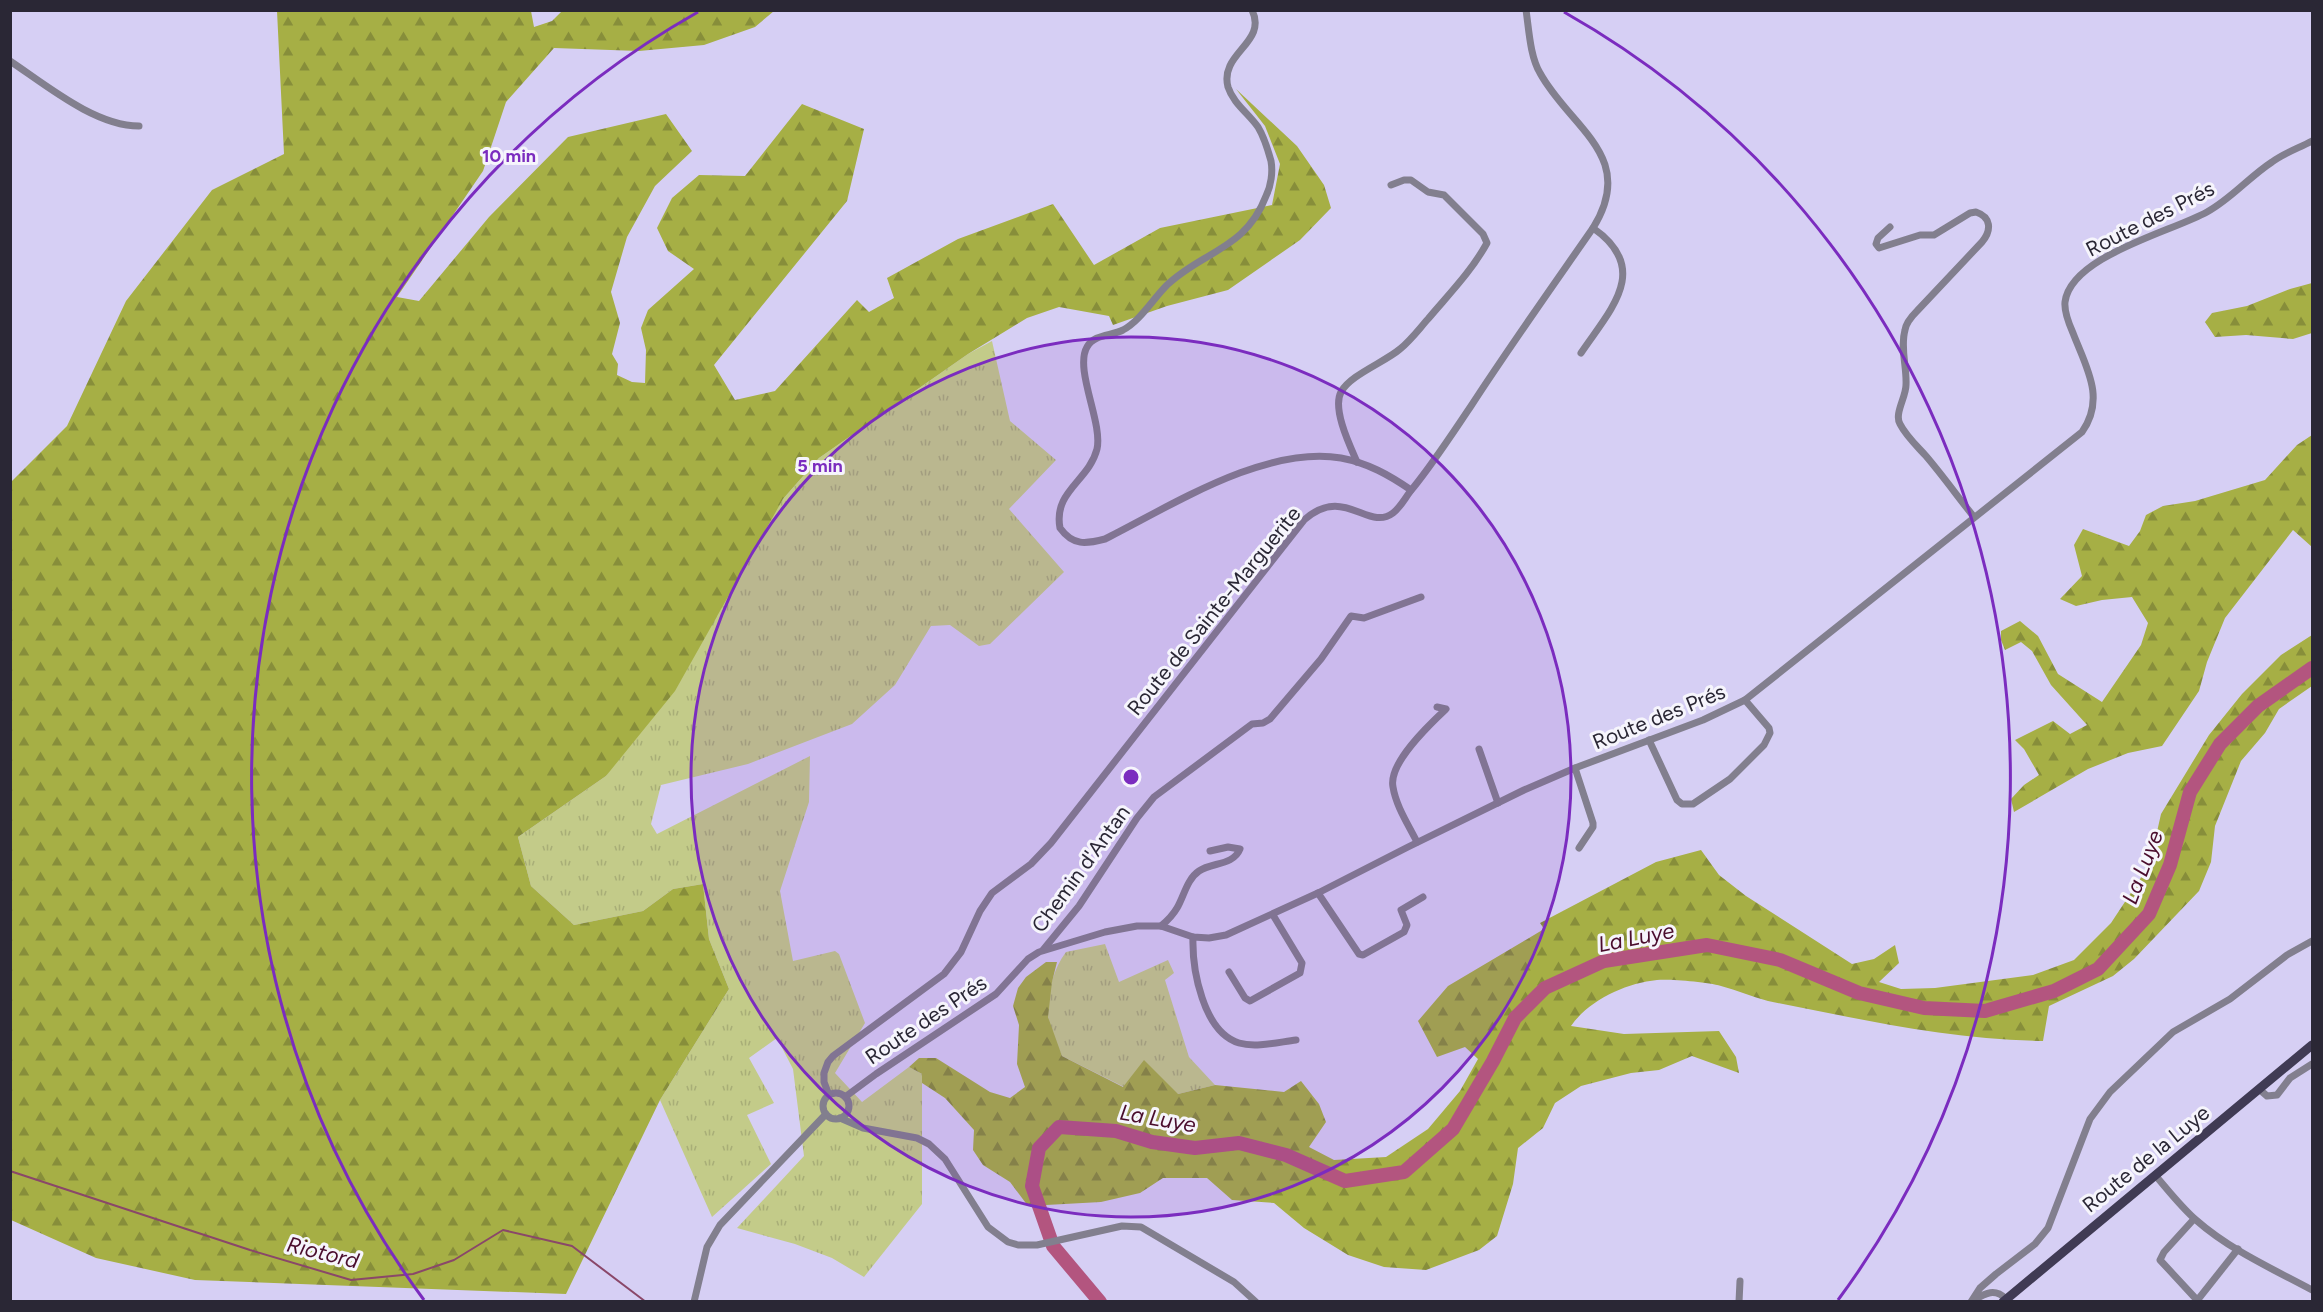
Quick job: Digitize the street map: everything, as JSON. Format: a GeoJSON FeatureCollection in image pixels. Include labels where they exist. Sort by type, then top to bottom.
{"type":"FeatureCollection","features":[{"type":"Feature","properties":{"kind":"main road","name":"Route de la Luye"},"geometry":{"type":"LineString","coordinates":[[2004,1300],[2313,1045]]}},
{"type":"Feature","properties":{"kind":"street"},"geometry":{"type":"LineString","coordinates":[[1252,10],[1257,26],[1230,65],[1228,86],[1238,104],[1263,137],[1271,163],[1268,192],[1257,217],[1235,240],[1168,284],[1124,330],[1095,339],[1086,347],[1084,363],[1098,441],[1094,458],[1059,508],[1060,528],[1076,542],[1090,544],[1105,539],[1245,470],[1280,461],[1313,457],[1339,458],[1357,462],[1385,473],[1411,490]]}},
{"type":"Feature","properties":{"kind":"street","name":"Route de Sainte-Marguerite"},"geometry":{"type":"LineString","coordinates":[[829,1095],[824,1078],[828,1062],[837,1052],[886,1015],[931,985],[953,963],[968,942],[980,911],[992,893],[1030,864],[1052,843],[1304,520],[1315,511],[1335,506],[1351,508],[1383,519],[1396,511],[1431,466],[1593,228],[1607,198],[1604,158],[1590,136],[1558,101],[1538,71],[1526,10]]}},
{"type":"Feature","properties":{"kind":"street"},"geometry":{"type":"LineString","coordinates":[[10,61],[86,110],[116,124],[139,126]]}},
{"type":"Feature","properties":{"kind":"street","name":"Route des Prés"},"geometry":{"type":"LineString","coordinates":[[845,1097],[996,994],[1028,959],[1043,950],[1105,932],[1137,926],[1161,926],[1193,937],[1209,938],[1226,935],[1273,915],[1417,842],[1575,768],[1703,720],[1745,700],[2074,439],[2089,422],[2093,410],[2093,387],[2070,326],[2065,302],[2078,277],[2095,263],[2126,246],[2206,213],[2273,161],[2313,141]]}},
{"type":"Feature","properties":{"kind":"street"},"geometry":{"type":"LineString","coordinates":[[1357,462],[1341,418],[1339,400],[1341,392],[1354,380],[1400,350],[1459,285],[1478,261],[1487,243],[1483,234],[1444,195],[1428,192],[1411,180],[1391,185]]}},
{"type":"Feature","properties":{"kind":"street"},"geometry":{"type":"LineString","coordinates":[[1890,227],[1876,240],[1879,248],[1920,235],[1934,235],[1970,213],[1976,212],[1987,219],[1990,227],[1988,236],[1917,311],[1904,331],[1904,365],[1907,384],[1898,416],[1898,422],[1905,432],[1974,517]]}},
{"type":"Feature","properties":{"kind":"street"},"geometry":{"type":"LineString","coordinates":[[1581,354],[1618,298],[1623,284],[1617,250],[1593,228]]}},
{"type":"Feature","properties":{"kind":"street","name":"Chemin d'Antan"},"geometry":{"type":"LineString","coordinates":[[1043,950],[1079,906],[1137,818],[1154,797],[1252,724],[1263,723],[1270,719],[1321,659],[1351,616],[1364,618],[1421,597]]}},
{"type":"Feature","properties":{"kind":"street"},"geometry":{"type":"LineString","coordinates":[[1649,740],[1677,800],[1682,804],[1693,804],[1730,779],[1768,739],[1769,728],[1745,700]]}},
{"type":"Feature","properties":{"kind":"street"},"geometry":{"type":"LineString","coordinates":[[1417,842],[1398,803],[1392,784],[1397,765],[1422,733],[1446,709],[1437,706]]}},
{"type":"Feature","properties":{"kind":"street"},"geometry":{"type":"LineString","coordinates":[[1479,749],[1498,803]]}},
{"type":"Feature","properties":{"kind":"street"},"geometry":{"type":"LineString","coordinates":[[1575,768],[1593,823],[1593,827],[1579,849]]}},
{"type":"Feature","properties":{"kind":"street"},"geometry":{"type":"LineString","coordinates":[[1161,926],[1176,911],[1194,876],[1208,867],[1231,860],[1236,857],[1240,849],[1228,847],[1210,851]]}},
{"type":"Feature","properties":{"kind":"street"},"geometry":{"type":"LineString","coordinates":[[1318,893],[1359,954],[1363,955],[1404,932],[1407,925],[1401,910],[1423,897]]}},
{"type":"Feature","properties":{"kind":"street"},"geometry":{"type":"LineString","coordinates":[[1229,972],[1245,998],[1250,1001],[1300,972],[1302,963],[1273,915]]}},
{"type":"Feature","properties":{"kind":"street"},"geometry":{"type":"LineString","coordinates":[[1193,937],[1192,949],[1206,1010],[1223,1034],[1240,1043],[1250,1044],[1296,1040]]}},
{"type":"Feature","properties":{"kind":"street"},"geometry":{"type":"LineString","coordinates":[[1971,1301],[1988,1281],[2035,1244],[2048,1228],[2090,1119],[2110,1092],[2173,1032],[2230,999],[2287,955],[2313,941]]}},
{"type":"Feature","properties":{"kind":"street"},"geometry":{"type":"LineString","coordinates":[[2259,1089],[2267,1096],[2277,1095],[2290,1078],[2313,1064]]}},
{"type":"Feature","properties":{"kind":"street"},"geometry":{"type":"LineString","coordinates":[[863,1128],[857,1124],[848,1110],[848,1101],[845,1097],[839,1093],[829,1095],[823,1104],[826,1114],[835,1119],[840,1118],[863,1128],[917,1138],[929,1144],[945,1159],[979,1216],[997,1236],[1018,1245],[1038,1245],[1122,1226],[1141,1227],[1234,1282],[1256,1302]]}},
{"type":"Feature","properties":{"kind":"street"},"geometry":{"type":"LineString","coordinates":[[840,1118],[848,1110]]}},
{"type":"Feature","properties":{"kind":"street"},"geometry":{"type":"LineString","coordinates":[[694,1302],[703,1257],[715,1232],[729,1214],[758,1187],[826,1114]]}},
{"type":"Feature","properties":{"kind":"street"},"geometry":{"type":"LineString","coordinates":[[2155,1175],[2194,1219],[2263,1265],[2313,1290]]}},
{"type":"Feature","properties":{"kind":"street"},"geometry":{"type":"LineString","coordinates":[[2194,1219],[2164,1252],[2160,1260],[2197,1301],[2238,1249]]}},
{"type":"Feature","properties":{"kind":"street"},"geometry":{"type":"LineString","coordinates":[[1739,1302],[1740,1281]]}},
{"type":"Feature","properties":{"kind":"street"},"geometry":{"type":"LineString","coordinates":[[1971,1301],[1991,1292],[1999,1293],[2004,1300]]}},
{"type":"Feature","properties":{"kind":"green space"},"geometry":{"type":"Polygon","coordinates":[[[602,10],[603,12],[607,10],[774,11],[755,27],[704,45],[639,51],[554,48],[506,102],[483,171],[397,297],[419,301],[489,217],[568,137],[666,114],[692,151],[655,186],[627,237],[611,292],[620,323],[612,354],[618,364],[617,375],[632,382],[645,383],[646,350],[641,328],[648,310],[694,269],[668,251],[657,228],[672,198],[699,175],[745,176],[802,104],[864,129],[847,201],[714,365],[735,400],[775,391],[857,300],[869,312],[894,298],[887,278],[958,239],[1053,204],[1094,265],[1160,228],[1272,205],[1280,164],[1265,126],[1236,89],[1297,146],[1324,185],[1331,208],[1300,240],[1228,290],[1167,306],[1113,325],[1109,316],[1059,307],[1027,318],[968,354],[819,458],[783,499],[675,691],[606,776],[518,837],[531,886],[574,925],[643,911],[673,889],[703,884],[709,939],[729,989],[660,1100],[566,1294],[195,1280],[96,1258],[11,1220],[11,482],[67,426],[126,301],[212,190],[284,154],[277,11],[531,11],[534,27],[552,21],[562,11],[602,10]]]}},
{"type":"Feature","properties":{"kind":"green space"},"geometry":{"type":"Polygon","coordinates":[[[2312,283],[2312,333],[2293,339],[2246,335],[2215,337],[2205,322],[2212,313],[2247,306],[2312,283]]]}},
{"type":"Feature","properties":{"kind":"green space"},"geometry":{"type":"Polygon","coordinates":[[[992,341],[1010,421],[1056,460],[1009,509],[1064,572],[990,644],[979,646],[950,625],[931,626],[895,685],[852,724],[748,764],[661,785],[651,824],[657,834],[810,756],[809,802],[780,891],[793,961],[835,951],[839,954],[865,1023],[835,1073],[862,1102],[909,1067],[922,1074],[922,1204],[864,1277],[832,1258],[795,1244],[737,1228],[804,1156],[793,1069],[777,1038],[749,1058],[774,1103],[747,1115],[771,1164],[712,1217],[660,1100],[729,989],[709,939],[703,884],[673,889],[643,911],[574,925],[531,886],[518,837],[606,776],[783,499],[819,458],[968,354],[992,341]]]}},
{"type":"Feature","properties":{"kind":"green space"},"geometry":{"type":"Polygon","coordinates":[[[2312,435],[2312,547],[2293,530],[2225,618],[2207,662],[2199,691],[2162,746],[2128,753],[2088,769],[2014,812],[2011,799],[2024,785],[2039,775],[2024,749],[2015,740],[2053,721],[2070,734],[2087,725],[2051,685],[2032,651],[2021,642],[2005,650],[2001,640],[2001,631],[2020,621],[2038,636],[2058,674],[2102,702],[2141,645],[2148,623],[2132,597],[2076,606],[2060,599],[2082,576],[2074,545],[2083,529],[2129,546],[2140,531],[2146,515],[2163,506],[2195,501],[2265,480],[2297,445],[2312,435]]]}},
{"type":"Feature","properties":{"kind":"green space"},"geometry":{"type":"Polygon","coordinates":[[[2312,635],[2312,686],[2279,709],[2265,733],[2241,761],[2215,826],[2211,862],[2199,891],[2134,959],[2113,976],[2049,1006],[2043,1041],[1940,1033],[1768,1001],[1721,986],[1698,982],[1657,980],[1621,989],[1588,1008],[1571,1026],[1624,1034],[1719,1031],[1736,1057],[1739,1073],[1692,1056],[1659,1070],[1631,1073],[1581,1086],[1555,1103],[1543,1128],[1518,1148],[1513,1184],[1497,1236],[1479,1250],[1426,1270],[1384,1267],[1348,1255],[1304,1228],[1274,1203],[1232,1200],[1207,1178],[1163,1178],[1140,1193],[1101,1202],[1028,1206],[1010,1182],[983,1165],[973,1150],[974,1130],[945,1098],[922,1083],[922,1074],[909,1067],[919,1058],[936,1058],[990,1092],[1010,1098],[1025,1087],[1017,1064],[1019,1025],[1013,1006],[1018,988],[1026,977],[1046,962],[1057,962],[1048,1017],[1062,1056],[1123,1087],[1144,1060],[1178,1094],[1215,1085],[1284,1092],[1301,1081],[1319,1104],[1326,1122],[1309,1147],[1334,1160],[1386,1157],[1428,1129],[1460,1091],[1478,1059],[1465,1047],[1437,1057],[1418,1021],[1448,986],[1544,929],[1540,923],[1656,862],[1701,850],[1719,875],[1746,896],[1852,964],[1874,959],[1895,945],[1899,963],[1879,982],[1901,989],[1935,988],[2033,975],[2074,960],[2111,923],[2142,876],[2152,854],[2161,814],[2209,735],[2242,694],[2281,655],[2312,635]]]}},
{"type":"Feature","properties":{"kind":"green space"},"geometry":{"type":"Polygon","coordinates":[[[1105,944],[1119,982],[1168,960],[1174,973],[1165,980],[1189,1057],[1215,1085],[1178,1094],[1124,1087],[1062,1056],[1048,1020],[1054,974],[1066,952],[1105,944]]]}},
{"type":"Feature","properties":{"kind":"waterway","name":"La Luye"},"geometry":{"type":"LineString","coordinates":[[1100,1302],[1053,1246],[1032,1186],[1039,1148],[1059,1127],[1116,1131],[1152,1142],[1195,1148],[1239,1143],[1286,1155],[1345,1181],[1404,1172],[1453,1129],[1515,1018],[1545,988],[1604,961],[1707,945],[1780,960],[1859,993],[1924,1008],[1985,1011],[2054,991],[2098,969],[2149,914],[2170,865],[2190,792],[2220,744],[2258,706],[2312,668]]}},
{"type":"Feature","properties":{"kind":"waterway","name":"Riotord"},"geometry":{"type":"LineString","coordinates":[[10,1171],[250,1250],[351,1280],[413,1274],[454,1260],[503,1230],[572,1246],[646,1302]]}}]}
